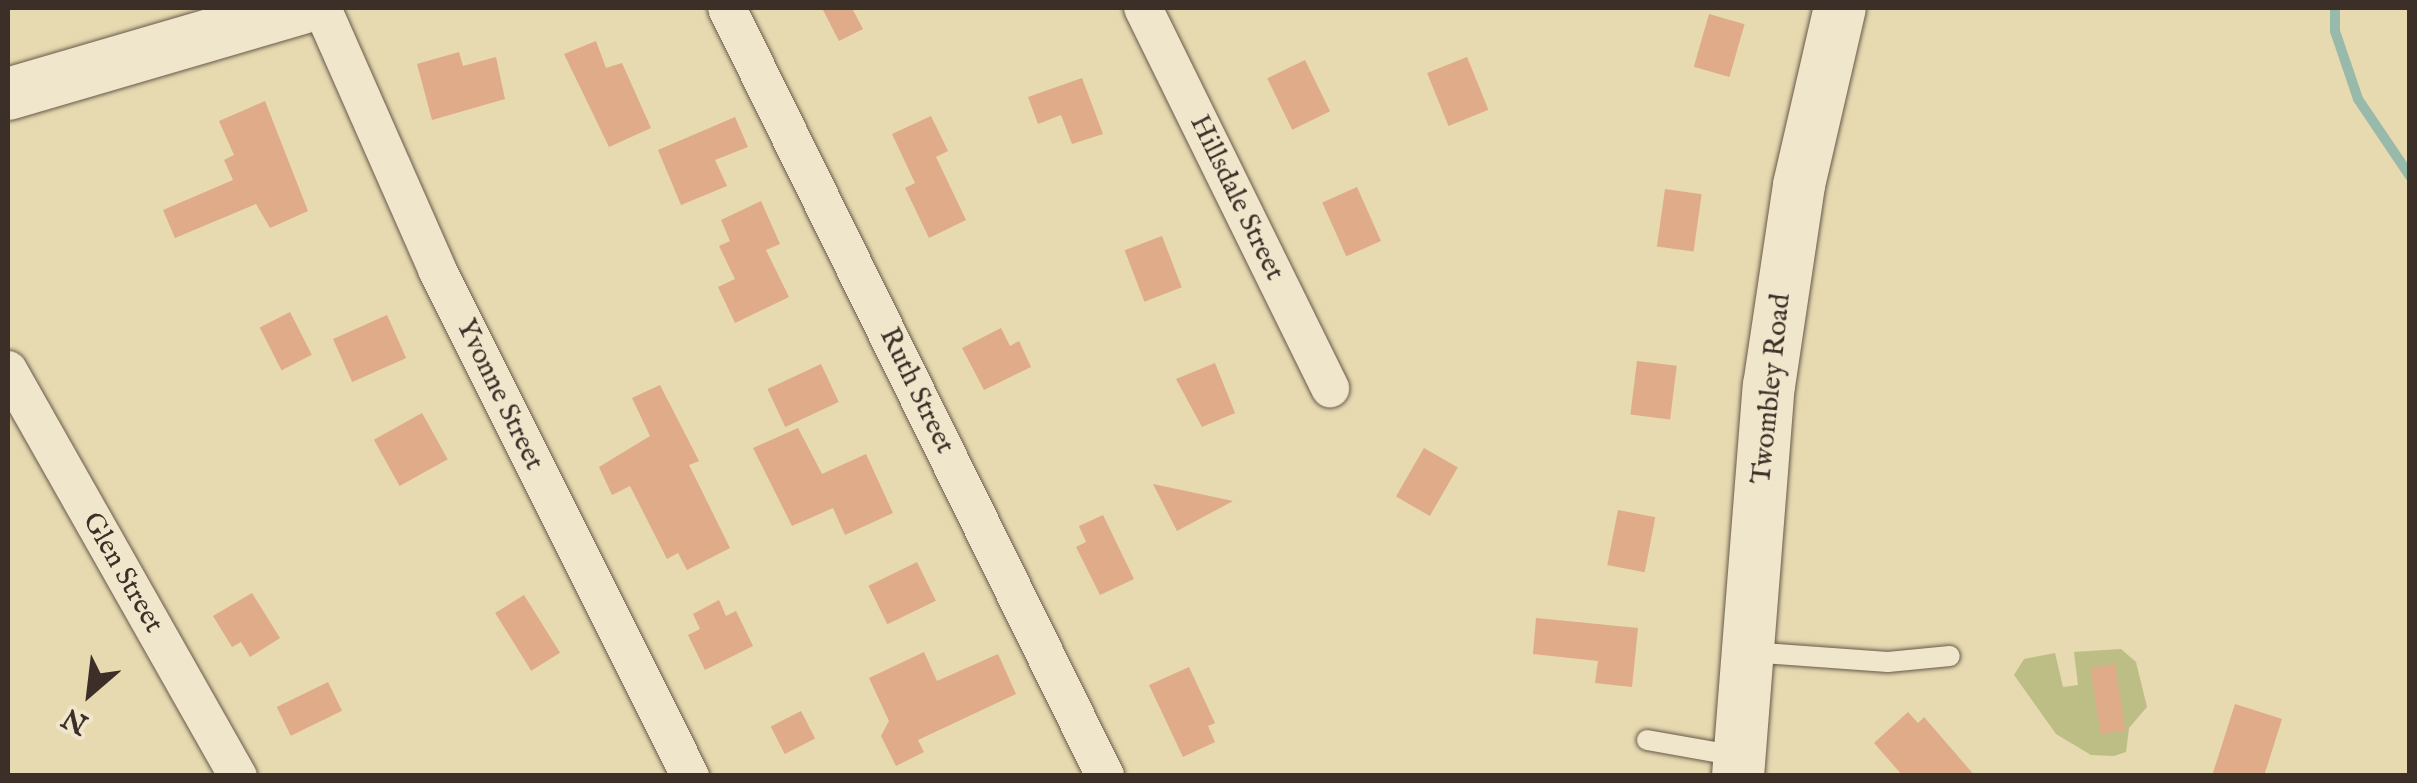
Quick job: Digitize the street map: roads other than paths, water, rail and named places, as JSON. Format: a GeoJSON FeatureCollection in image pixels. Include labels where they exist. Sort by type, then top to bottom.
{"type":"FeatureCollection","features":[{"type":"Feature","properties":{"kind":"street"},"geometry":{"type":"LineString","coordinates":[[8,94],[302,8]]}},
{"type":"Feature","properties":{"kind":"street","name":"Yvonne Street"},"geometry":{"type":"LineString","coordinates":[[322,8],[437,269],[690,776]]}},
{"type":"Feature","properties":{"kind":"street","name":"Ruth Street"},"geometry":{"type":"LineString","coordinates":[[727,8],[1105,776]]}},
{"type":"Feature","properties":{"kind":"street","name":"Hillsdale Street"},"geometry":{"type":"LineString","coordinates":[[1143,8],[1330,388]]}},
{"type":"Feature","properties":{"kind":"street","name":"Twombley Road"},"geometry":{"type":"LineString","coordinates":[[1738,766],[1769,386],[1791,230],[1840,8]]}},
{"type":"Feature","properties":{"kind":"street","name":"Glen Street"},"geometry":{"type":"LineString","coordinates":[[8,370],[238,776]]}},
{"type":"Feature","properties":{"kind":"lane"},"geometry":{"type":"LineString","coordinates":[[1748,652],[1888,662],[1950,656]]}},
{"type":"Feature","properties":{"kind":"lane"},"geometry":{"type":"LineString","coordinates":[[1647,740],[1738,766]]}},
{"type":"Feature","properties":{"kind":"waterway"},"geometry":{"type":"LineString","coordinates":[[2335,8],[2335,31],[2358,99],[2410,176]]}}]}
